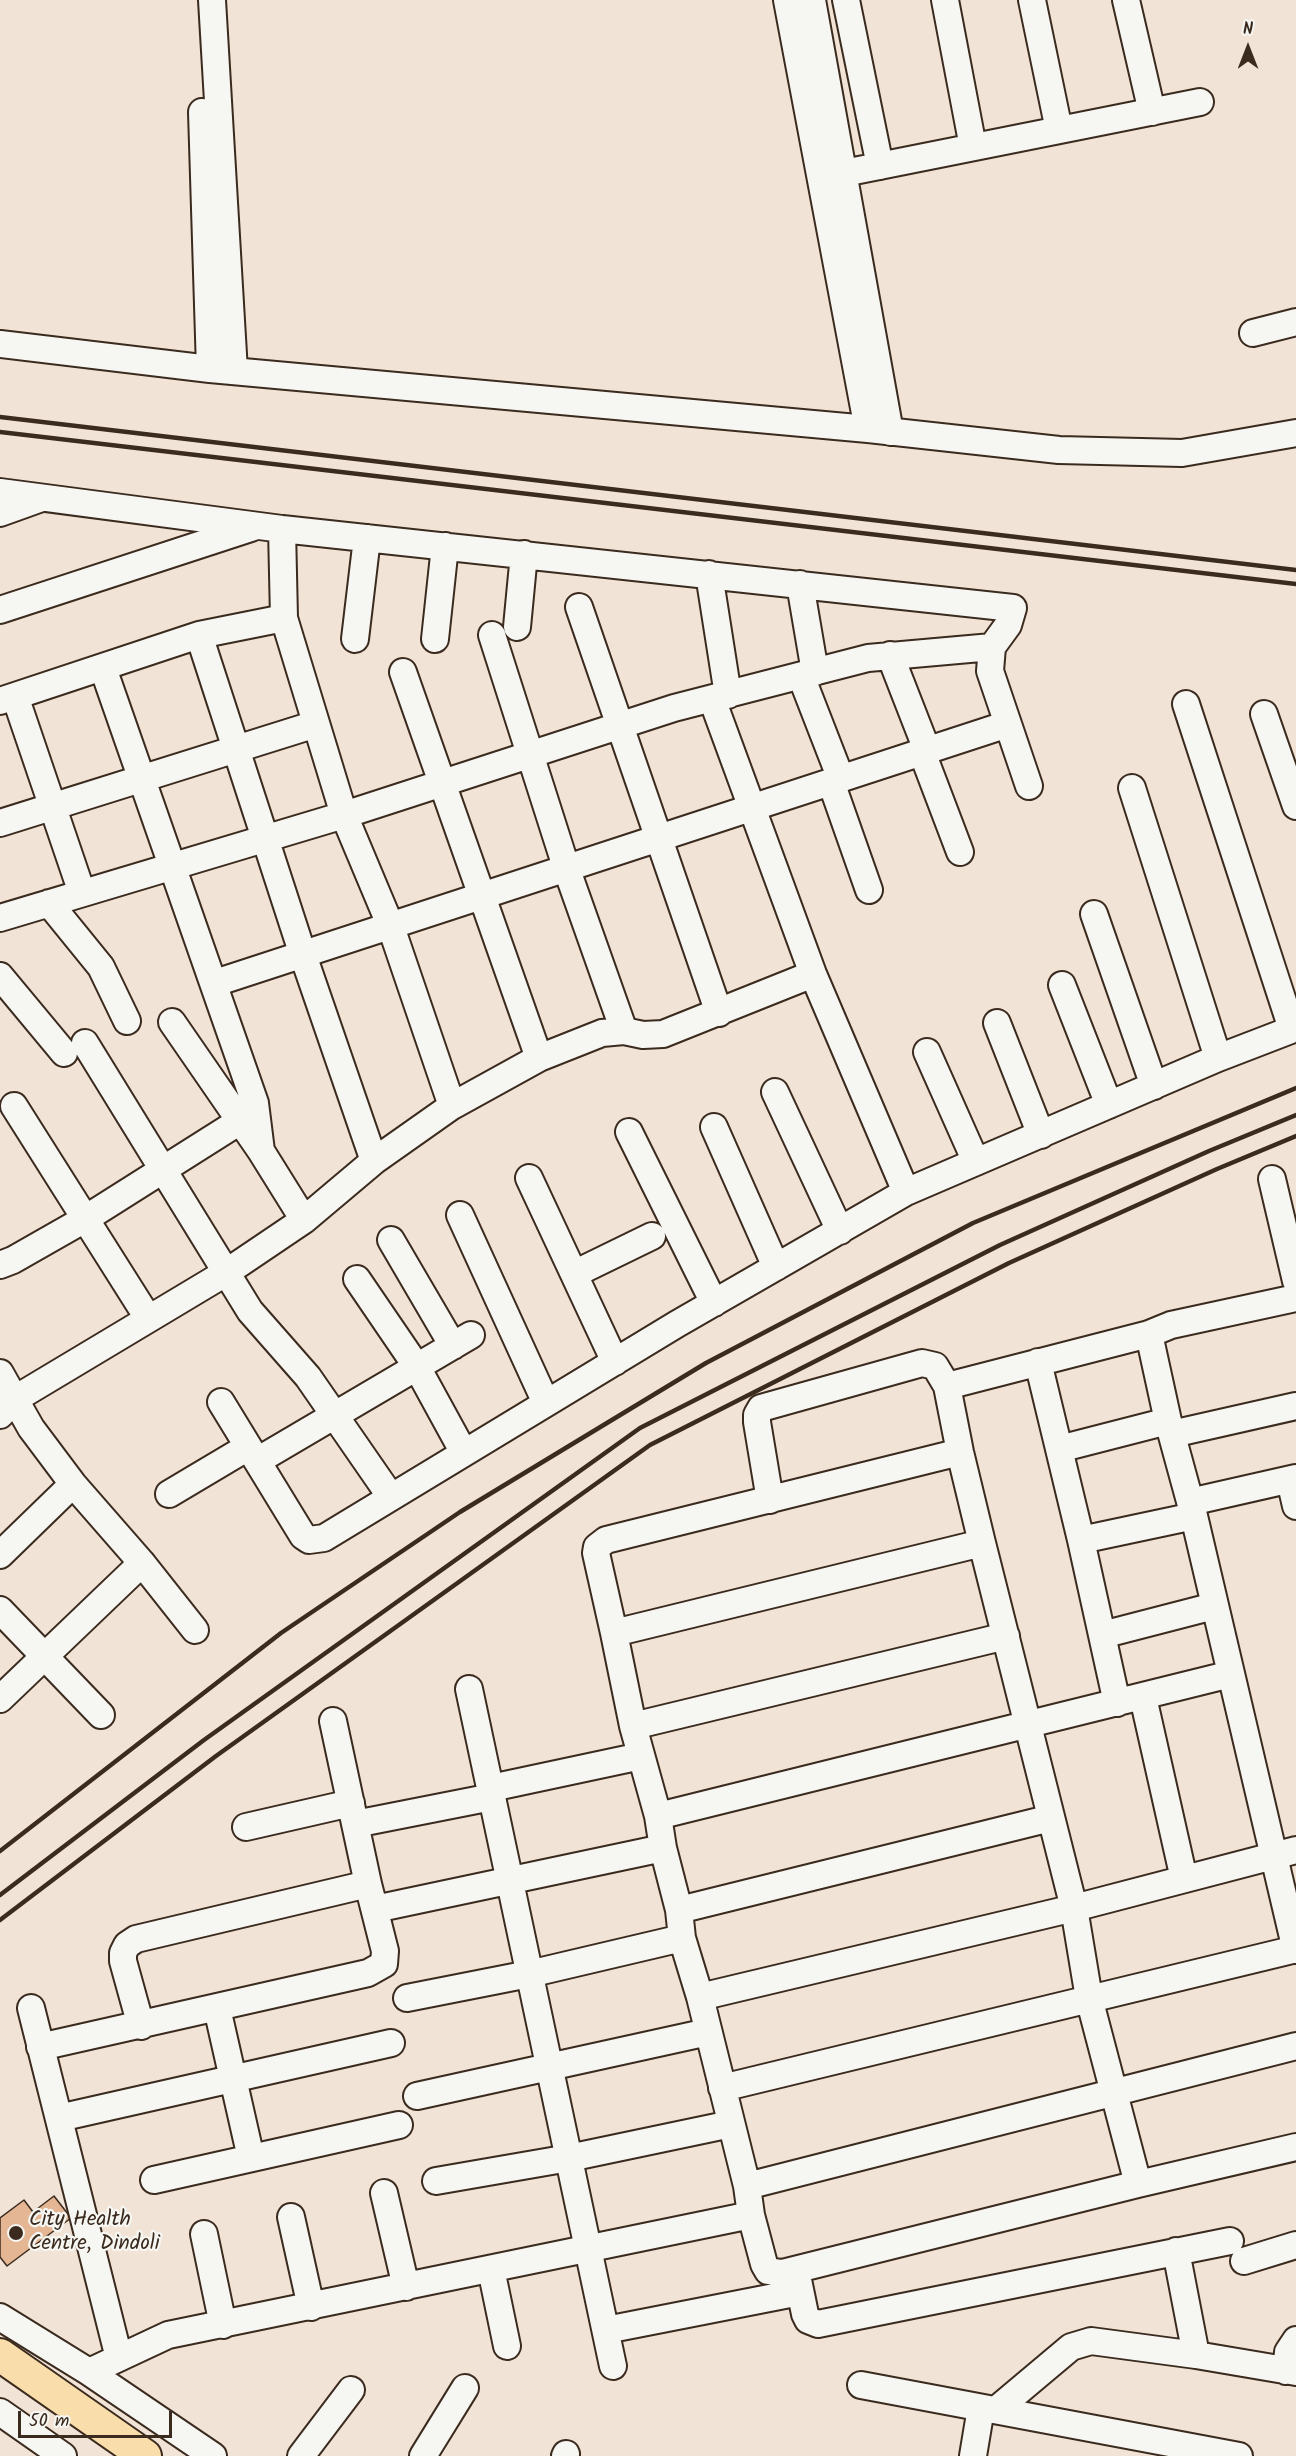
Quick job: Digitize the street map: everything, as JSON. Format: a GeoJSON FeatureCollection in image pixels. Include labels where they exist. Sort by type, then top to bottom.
{"type":"FeatureCollection","features":[{"type":"Feature","properties":{"kind":"main road"},"geometry":{"type":"LineString","coordinates":[[0,2355],[145,2456]]}},
{"type":"Feature","properties":{"kind":"main road"},"geometry":{"type":"LineString","coordinates":[[0,2378],[116,2456]]}},
{"type":"Feature","properties":{"kind":"street"},"geometry":{"type":"LineString","coordinates":[[195,0],[222,370]]}},
{"type":"Feature","properties":{"kind":"street"},"geometry":{"type":"LineString","coordinates":[[212,0],[222,370]]}},
{"type":"Feature","properties":{"kind":"street"},"geometry":{"type":"LineString","coordinates":[[787,0],[832,175]]}},
{"type":"Feature","properties":{"kind":"street"},"geometry":{"type":"LineString","coordinates":[[812,0],[832,175],[879,430]]}},
{"type":"Feature","properties":{"kind":"street"},"geometry":{"type":"LineString","coordinates":[[846,0],[880,166]]}},
{"type":"Feature","properties":{"kind":"street"},"geometry":{"type":"LineString","coordinates":[[945,0],[973,147]]}},
{"type":"Feature","properties":{"kind":"street"},"geometry":{"type":"LineString","coordinates":[[1032,0],[1059,130]]}},
{"type":"Feature","properties":{"kind":"street"},"geometry":{"type":"LineString","coordinates":[[1126,0],[1152,112]]}},
{"type":"Feature","properties":{"kind":"street"},"geometry":{"type":"LineString","coordinates":[[832,175],[1200,102]]}},
{"type":"Feature","properties":{"kind":"street"},"geometry":{"type":"LineString","coordinates":[[1253,333],[1296,322]]}},
{"type":"Feature","properties":{"kind":"street"},"geometry":{"type":"LineString","coordinates":[[0,344],[222,370],[879,430],[1059,450],[1182,453],[1296,433]]}},
{"type":"Feature","properties":{"kind":"street"},"geometry":{"type":"LineString","coordinates":[[0,492],[282,530],[524,554],[1013,608],[1008,625],[992,647],[990,671],[1029,786]]}},
{"type":"Feature","properties":{"kind":"street"},"geometry":{"type":"LineString","coordinates":[[0,513],[42,497]]}},
{"type":"Feature","properties":{"kind":"street"},"geometry":{"type":"LineString","coordinates":[[0,610],[256,526]]}},
{"type":"Feature","properties":{"kind":"street"},"geometry":{"type":"LineString","coordinates":[[282,530],[284,618],[344,815],[391,927],[452,1106]]}},
{"type":"Feature","properties":{"kind":"street"},"geometry":{"type":"LineString","coordinates":[[355,639],[367,538]]}},
{"type":"Feature","properties":{"kind":"street"},"geometry":{"type":"LineString","coordinates":[[435,639],[445,546]]}},
{"type":"Feature","properties":{"kind":"street"},"geometry":{"type":"LineString","coordinates":[[517,627],[524,554]]}},
{"type":"Feature","properties":{"kind":"street"},"geometry":{"type":"LineString","coordinates":[[709,574],[720,697],[752,808],[813,975],[906,1192]]}},
{"type":"Feature","properties":{"kind":"street"},"geometry":{"type":"LineString","coordinates":[[800,584],[808,674],[836,780],[869,890]]}},
{"type":"Feature","properties":{"kind":"street"},"geometry":{"type":"LineString","coordinates":[[579,607],[718,1013]]}},
{"type":"Feature","properties":{"kind":"street"},"geometry":{"type":"LineString","coordinates":[[82,893],[53,807],[7,699],[199,635],[284,618]]}},
{"type":"Feature","properties":{"kind":"street"},"geometry":{"type":"LineString","coordinates":[[199,635],[303,955],[374,1161]]}},
{"type":"Feature","properties":{"kind":"street"},"geometry":{"type":"LineString","coordinates":[[492,635],[567,870],[624,1031]]}},
{"type":"Feature","properties":{"kind":"street"},"geometry":{"type":"LineString","coordinates":[[0,918],[344,815],[675,708],[890,655],[992,647]]}},
{"type":"Feature","properties":{"kind":"street"},"geometry":{"type":"LineString","coordinates":[[890,655],[960,852]]}},
{"type":"Feature","properties":{"kind":"street"},"geometry":{"type":"LineString","coordinates":[[103,668],[255,1103],[261,1151]]}},
{"type":"Feature","properties":{"kind":"street"},"geometry":{"type":"LineString","coordinates":[[403,672],[539,1058]]}},
{"type":"Feature","properties":{"kind":"street"},"geometry":{"type":"LineString","coordinates":[[221,1402],[303,1536],[309,1540],[324,1538],[714,1303],[906,1192],[1218,1058],[1294,1029],[1186,704]]}},
{"type":"Feature","properties":{"kind":"street"},"geometry":{"type":"LineString","coordinates":[[1264,714],[1296,806]]}},
{"type":"Feature","properties":{"kind":"street"},"geometry":{"type":"LineString","coordinates":[[0,823],[316,724]]}},
{"type":"Feature","properties":{"kind":"street"},"geometry":{"type":"LineString","coordinates":[[214,983],[567,870],[1008,724]]}},
{"type":"Feature","properties":{"kind":"street"},"geometry":{"type":"LineString","coordinates":[[1132,788],[1218,1058]]}},
{"type":"Feature","properties":{"kind":"street"},"geometry":{"type":"LineString","coordinates":[[49,903],[100,967],[127,1021]]}},
{"type":"Feature","properties":{"kind":"street"},"geometry":{"type":"LineString","coordinates":[[1094,914],[1154,1086]]}},
{"type":"Feature","properties":{"kind":"street"},"geometry":{"type":"LineString","coordinates":[[8,1407],[148,1318],[227,1272],[304,1220],[374,1161],[452,1106],[539,1058],[602,1033],[624,1031],[643,1035],[663,1034],[813,975]]}},
{"type":"Feature","properties":{"kind":"street"},"geometry":{"type":"LineString","coordinates":[[0,976],[75,1048],[163,1169],[250,1311],[308,1377],[391,1497]]}},
{"type":"Feature","properties":{"kind":"street"},"geometry":{"type":"LineString","coordinates":[[1062,985],[1109,1105]]}},
{"type":"Feature","properties":{"kind":"street"},"geometry":{"type":"LineString","coordinates":[[172,1023],[261,1151],[304,1220]]}},
{"type":"Feature","properties":{"kind":"street"},"geometry":{"type":"LineString","coordinates":[[997,1023],[1041,1134]]}},
{"type":"Feature","properties":{"kind":"street"},"geometry":{"type":"LineString","coordinates":[[927,1052],[976,1162]]}},
{"type":"Feature","properties":{"kind":"street"},"geometry":{"type":"LineString","coordinates":[[775,1092],[840,1231]]}},
{"type":"Feature","properties":{"kind":"street"},"geometry":{"type":"LineString","coordinates":[[14,1106],[148,1318]]}},
{"type":"Feature","properties":{"kind":"street"},"geometry":{"type":"LineString","coordinates":[[0,1265],[85,1219],[240,1121]]}},
{"type":"Feature","properties":{"kind":"street"},"geometry":{"type":"LineString","coordinates":[[714,1127],[776,1267]]}},
{"type":"Feature","properties":{"kind":"street"},"geometry":{"type":"LineString","coordinates":[[629,1132],[714,1303]]}},
{"type":"Feature","properties":{"kind":"street"},"geometry":{"type":"LineString","coordinates":[[529,1178],[615,1362]]}},
{"type":"Feature","properties":{"kind":"street"},"geometry":{"type":"LineString","coordinates":[[1272,1179],[1296,1281]]}},
{"type":"Feature","properties":{"kind":"street"},"geometry":{"type":"LineString","coordinates":[[460,1215],[546,1403]]}},
{"type":"Feature","properties":{"kind":"street"},"geometry":{"type":"LineString","coordinates":[[574,1274],[652,1236]]}},
{"type":"Feature","properties":{"kind":"street"},"geometry":{"type":"LineString","coordinates":[[169,1494],[334,1415],[462,1341],[391,1240]]}},
{"type":"Feature","properties":{"kind":"street"},"geometry":{"type":"LineString","coordinates":[[357,1279],[417,1367],[464,1453]]}},
{"type":"Feature","properties":{"kind":"street"},"geometry":{"type":"LineString","coordinates":[[947,1386],[1149,1334],[1171,1325],[1296,1298]]}},
{"type":"Feature","properties":{"kind":"street"},"geometry":{"type":"LineString","coordinates":[[722,2088],[1296,1949],[1285,1853],[1231,1674],[1149,1334]]}},
{"type":"Feature","properties":{"kind":"street"},"geometry":{"type":"LineString","coordinates":[[1038,1362],[1117,1703]]}},
{"type":"Feature","properties":{"kind":"street"},"geometry":{"type":"LineString","coordinates":[[770,1500],[757,1422],[757,1415],[761,1408],[922,1363],[935,1366],[947,1386],[982,1543],[1074,1908],[1089,1998],[1138,2184]]}},
{"type":"Feature","properties":{"kind":"street"},"geometry":{"type":"LineString","coordinates":[[0,1372],[8,1407],[31,1428],[73,1484],[142,1563],[195,1630]]}},
{"type":"Feature","properties":{"kind":"street"},"geometry":{"type":"LineString","coordinates":[[1059,1449],[1296,1406]]}},
{"type":"Feature","properties":{"kind":"street"},"geometry":{"type":"LineString","coordinates":[[798,2281],[768,2271],[764,2264],[700,1997],[681,1938],[679,1910],[663,1848],[658,1816],[633,1726],[597,1560],[597,1547],[600,1544],[960,1452]]}},
{"type":"Feature","properties":{"kind":"street"},"geometry":{"type":"LineString","coordinates":[[1081,1540],[1293,1479],[1296,1506]]}},
{"type":"Feature","properties":{"kind":"street"},"geometry":{"type":"LineString","coordinates":[[0,1555],[73,1484]]}},
{"type":"Feature","properties":{"kind":"street"},"geometry":{"type":"LineString","coordinates":[[614,1633],[982,1543]]}},
{"type":"Feature","properties":{"kind":"street"},"geometry":{"type":"LineString","coordinates":[[0,1699],[142,1563]]}},
{"type":"Feature","properties":{"kind":"street"},"geometry":{"type":"LineString","coordinates":[[1102,1635],[1214,1606]]}},
{"type":"Feature","properties":{"kind":"street"},"geometry":{"type":"LineString","coordinates":[[0,1610],[102,1715]]}},
{"type":"Feature","properties":{"kind":"street"},"geometry":{"type":"LineString","coordinates":[[633,1726],[1006,1636]]}},
{"type":"Feature","properties":{"kind":"street"},"geometry":{"type":"LineString","coordinates":[[658,1816],[1231,1674]]}},
{"type":"Feature","properties":{"kind":"street"},"geometry":{"type":"LineString","coordinates":[[469,1689],[614,2366]]}},
{"type":"Feature","properties":{"kind":"street"},"geometry":{"type":"LineString","coordinates":[[1143,1697],[1184,1879]]}},
{"type":"Feature","properties":{"kind":"street"},"geometry":{"type":"LineString","coordinates":[[40,2047],[368,1974],[384,1964],[386,1958],[333,1721]]}},
{"type":"Feature","properties":{"kind":"street"},"geometry":{"type":"LineString","coordinates":[[246,1827],[353,1814],[491,1793],[641,1756]]}},
{"type":"Feature","properties":{"kind":"street"},"geometry":{"type":"LineString","coordinates":[[679,1910],[1051,1818]]}},
{"type":"Feature","properties":{"kind":"street"},"geometry":{"type":"LineString","coordinates":[[375,1910],[663,1848]]}},
{"type":"Feature","properties":{"kind":"street"},"geometry":{"type":"LineString","coordinates":[[700,1997],[1074,1908],[1285,1853]]}},
{"type":"Feature","properties":{"kind":"street"},"geometry":{"type":"LineString","coordinates":[[141,2026],[123,1960],[123,1953],[127,1945],[136,1940],[368,1884]]}},
{"type":"Feature","properties":{"kind":"street"},"geometry":{"type":"LineString","coordinates":[[406,1998],[529,1974],[681,1938]]}},
{"type":"Feature","properties":{"kind":"street"},"geometry":{"type":"LineString","coordinates":[[31,2008],[119,2358]]}},
{"type":"Feature","properties":{"kind":"street"},"geometry":{"type":"LineString","coordinates":[[218,2008],[251,2158]]}},
{"type":"Feature","properties":{"kind":"street"},"geometry":{"type":"LineString","coordinates":[[417,2096],[708,2032]]}},
{"type":"Feature","properties":{"kind":"street"},"geometry":{"type":"LineString","coordinates":[[59,2118],[391,2043]]}},
{"type":"Feature","properties":{"kind":"street"},"geometry":{"type":"LineString","coordinates":[[747,2186],[1296,2046]]}},
{"type":"Feature","properties":{"kind":"street"},"geometry":{"type":"LineString","coordinates":[[436,2181],[569,2158],[731,2124]]}},
{"type":"Feature","properties":{"kind":"street"},"geometry":{"type":"LineString","coordinates":[[154,2180],[399,2125]]}},
{"type":"Feature","properties":{"kind":"street"},"geometry":{"type":"LineString","coordinates":[[606,2330],[798,2281],[1138,2184],[1296,2147]]}},
{"type":"Feature","properties":{"kind":"street"},"geometry":{"type":"LineString","coordinates":[[384,2193],[406,2287]]}},
{"type":"Feature","properties":{"kind":"street"},"geometry":{"type":"LineString","coordinates":[[89,2372],[168,2335],[752,2215]]}},
{"type":"Feature","properties":{"kind":"street"},"geometry":{"type":"LineString","coordinates":[[291,2217],[311,2307]]}},
{"type":"Feature","properties":{"kind":"street"},"geometry":{"type":"LineString","coordinates":[[204,2234],[223,2325]]}},
{"type":"Feature","properties":{"kind":"street"},"geometry":{"type":"LineString","coordinates":[[798,2281],[808,2320],[818,2324],[1176,2251],[1237,2251],[1296,2245]]}},
{"type":"Feature","properties":{"kind":"street"},"geometry":{"type":"LineString","coordinates":[[1176,2251],[1196,2355]]}},
{"type":"Feature","properties":{"kind":"street"},"geometry":{"type":"LineString","coordinates":[[490,2269],[507,2346]]}},
{"type":"Feature","properties":{"kind":"street"},"geometry":{"type":"LineString","coordinates":[[0,2317],[89,2372],[213,2456]]}},
{"type":"Feature","properties":{"kind":"street"},"geometry":{"type":"LineString","coordinates":[[973,2456],[989,2409],[1071,2347],[1081,2343],[1101,2342],[1291,2371],[1288,2352],[1296,2340]]}},
{"type":"Feature","properties":{"kind":"street"},"geometry":{"type":"LineString","coordinates":[[861,2385],[989,2409],[1154,2448],[1239,2456]]}},
{"type":"Feature","properties":{"kind":"street"},"geometry":{"type":"LineString","coordinates":[[423,2456],[465,2388]]}},
{"type":"Feature","properties":{"kind":"street"},"geometry":{"type":"LineString","coordinates":[[301,2456],[351,2390]]}},
{"type":"Feature","properties":{"kind":"street"},"geometry":{"type":"LineString","coordinates":[[5,2424],[63,2456]]}},
{"type":"Feature","properties":{"kind":"building"},"geometry":{"type":"Polygon","coordinates":[[[54,2196],[71,2218],[7,2266],[0,2257],[0,2218],[24,2200],[33,2212],[54,2196]]]}},
{"type":"Feature","properties":{"kind":"railway"},"geometry":{"type":"LineString","coordinates":[[0,417],[1296,570]]}},
{"type":"Feature","properties":{"kind":"railway"},"geometry":{"type":"LineString","coordinates":[[0,432],[1296,584]]}},
{"type":"Feature","properties":{"kind":"railway"},"geometry":{"type":"LineString","coordinates":[[0,1851],[281,1633],[460,1512],[706,1363],[973,1223],[1296,1088]]}},
{"type":"Feature","properties":{"kind":"railway"},"geometry":{"type":"LineString","coordinates":[[0,1895],[204,1740],[640,1428],[1000,1245],[1209,1151],[1296,1115]]}},
{"type":"Feature","properties":{"kind":"railway"},"geometry":{"type":"LineString","coordinates":[[0,1920],[216,1756],[650,1445],[1009,1263],[1296,1136]]}},
{"type":"Feature","properties":{"kind":"place","name":"City Health Centre, Dindoli"},"geometry":{"type":"Point","coordinates":[16,2233]}}]}
